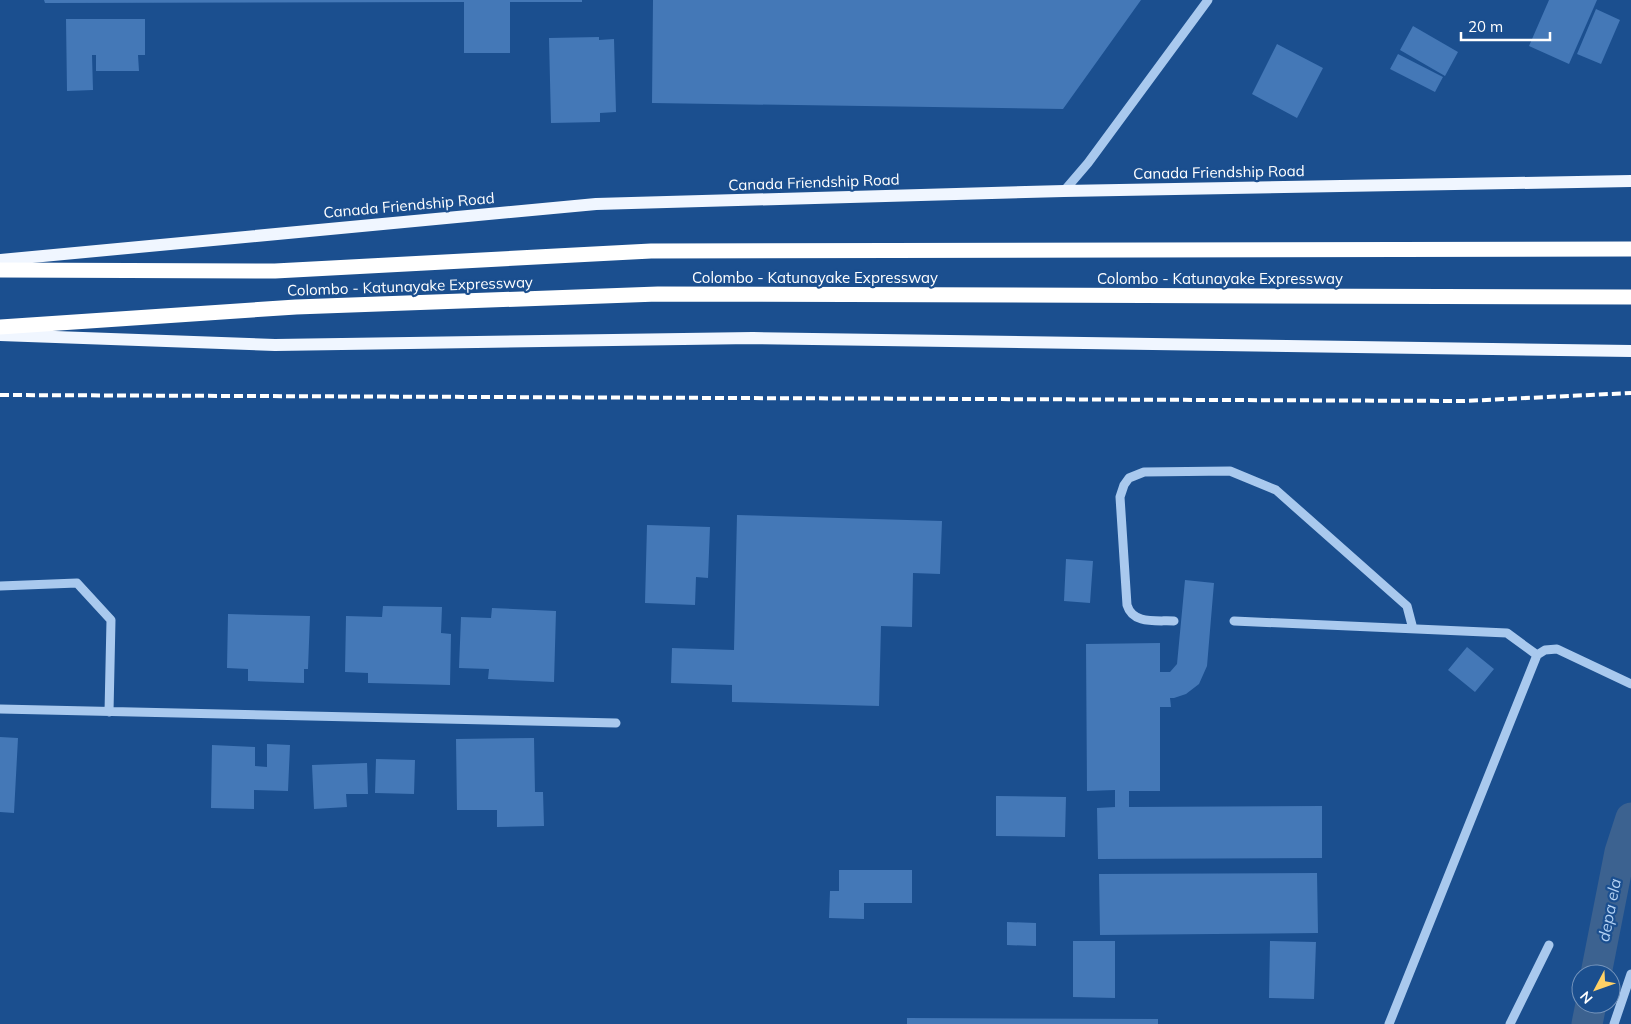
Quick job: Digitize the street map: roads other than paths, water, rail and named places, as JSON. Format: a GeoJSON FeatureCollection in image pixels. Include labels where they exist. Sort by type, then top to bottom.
{"type":"FeatureCollection","features":[{"type":"Feature","properties":{"kind":"highway","name":"Colombo - Katunayake Expressway"},"geometry":{"type":"LineString","coordinates":[[0,270],[275,271],[651,251],[1631,249]]}},
{"type":"Feature","properties":{"kind":"highway","name":"Colombo - Katunayake Expressway"},"geometry":{"type":"LineString","coordinates":[[0,327],[296,307],[658,294],[1631,297]]}},
{"type":"Feature","properties":{"kind":"main road","name":"Canada Friendship Road"},"geometry":{"type":"LineString","coordinates":[[0,260],[596,204],[1064,191],[1631,181]]}},
{"type":"Feature","properties":{"kind":"main road"},"geometry":{"type":"LineString","coordinates":[[0,335],[275,345],[753,338],[1631,350]]}},
{"type":"Feature","properties":{"kind":"street"},"geometry":{"type":"LineString","coordinates":[[1064,191],[1088,163],[1208,0]]}},
{"type":"Feature","properties":{"kind":"street"},"geometry":{"type":"LineString","coordinates":[[1174,621],[1139,620],[1132,616],[1128,610],[1121,507],[1122,491],[1129,478],[1144,472],[1230,471],[1276,490],[1407,606],[1413,629]]}},
{"type":"Feature","properties":{"kind":"street"},"geometry":{"type":"LineString","coordinates":[[0,586],[78,583],[111,620],[109,712]]}},
{"type":"Feature","properties":{"kind":"street"},"geometry":{"type":"LineString","coordinates":[[1234,620],[1507,633],[1537,655]]}},
{"type":"Feature","properties":{"kind":"street"},"geometry":{"type":"LineString","coordinates":[[1389,1024],[1537,655],[1546,650],[1557,650],[1631,684]]}},
{"type":"Feature","properties":{"kind":"street"},"geometry":{"type":"LineString","coordinates":[[0,709],[616,723]]}},
{"type":"Feature","properties":{"kind":"street"},"geometry":{"type":"LineString","coordinates":[[1510,1024],[1549,945]]}},
{"type":"Feature","properties":{"kind":"street"},"geometry":{"type":"LineString","coordinates":[[1614,1024],[1631,974]]}},
{"type":"Feature","properties":{"kind":"waterway","name":"depa ela"},"geometry":{"type":"LineString","coordinates":[[1598,964],[1620,852],[1631,818]]}},
{"type":"Feature","properties":{"kind":"waterway","name":"depa ela"},"geometry":{"type":"LineString","coordinates":[[1587,1024],[1589,1014]]}},
{"type":"Feature","properties":{"kind":"railway"},"geometry":{"type":"LineString","coordinates":[[0,395],[1464,401],[1631,393]]}}]}
